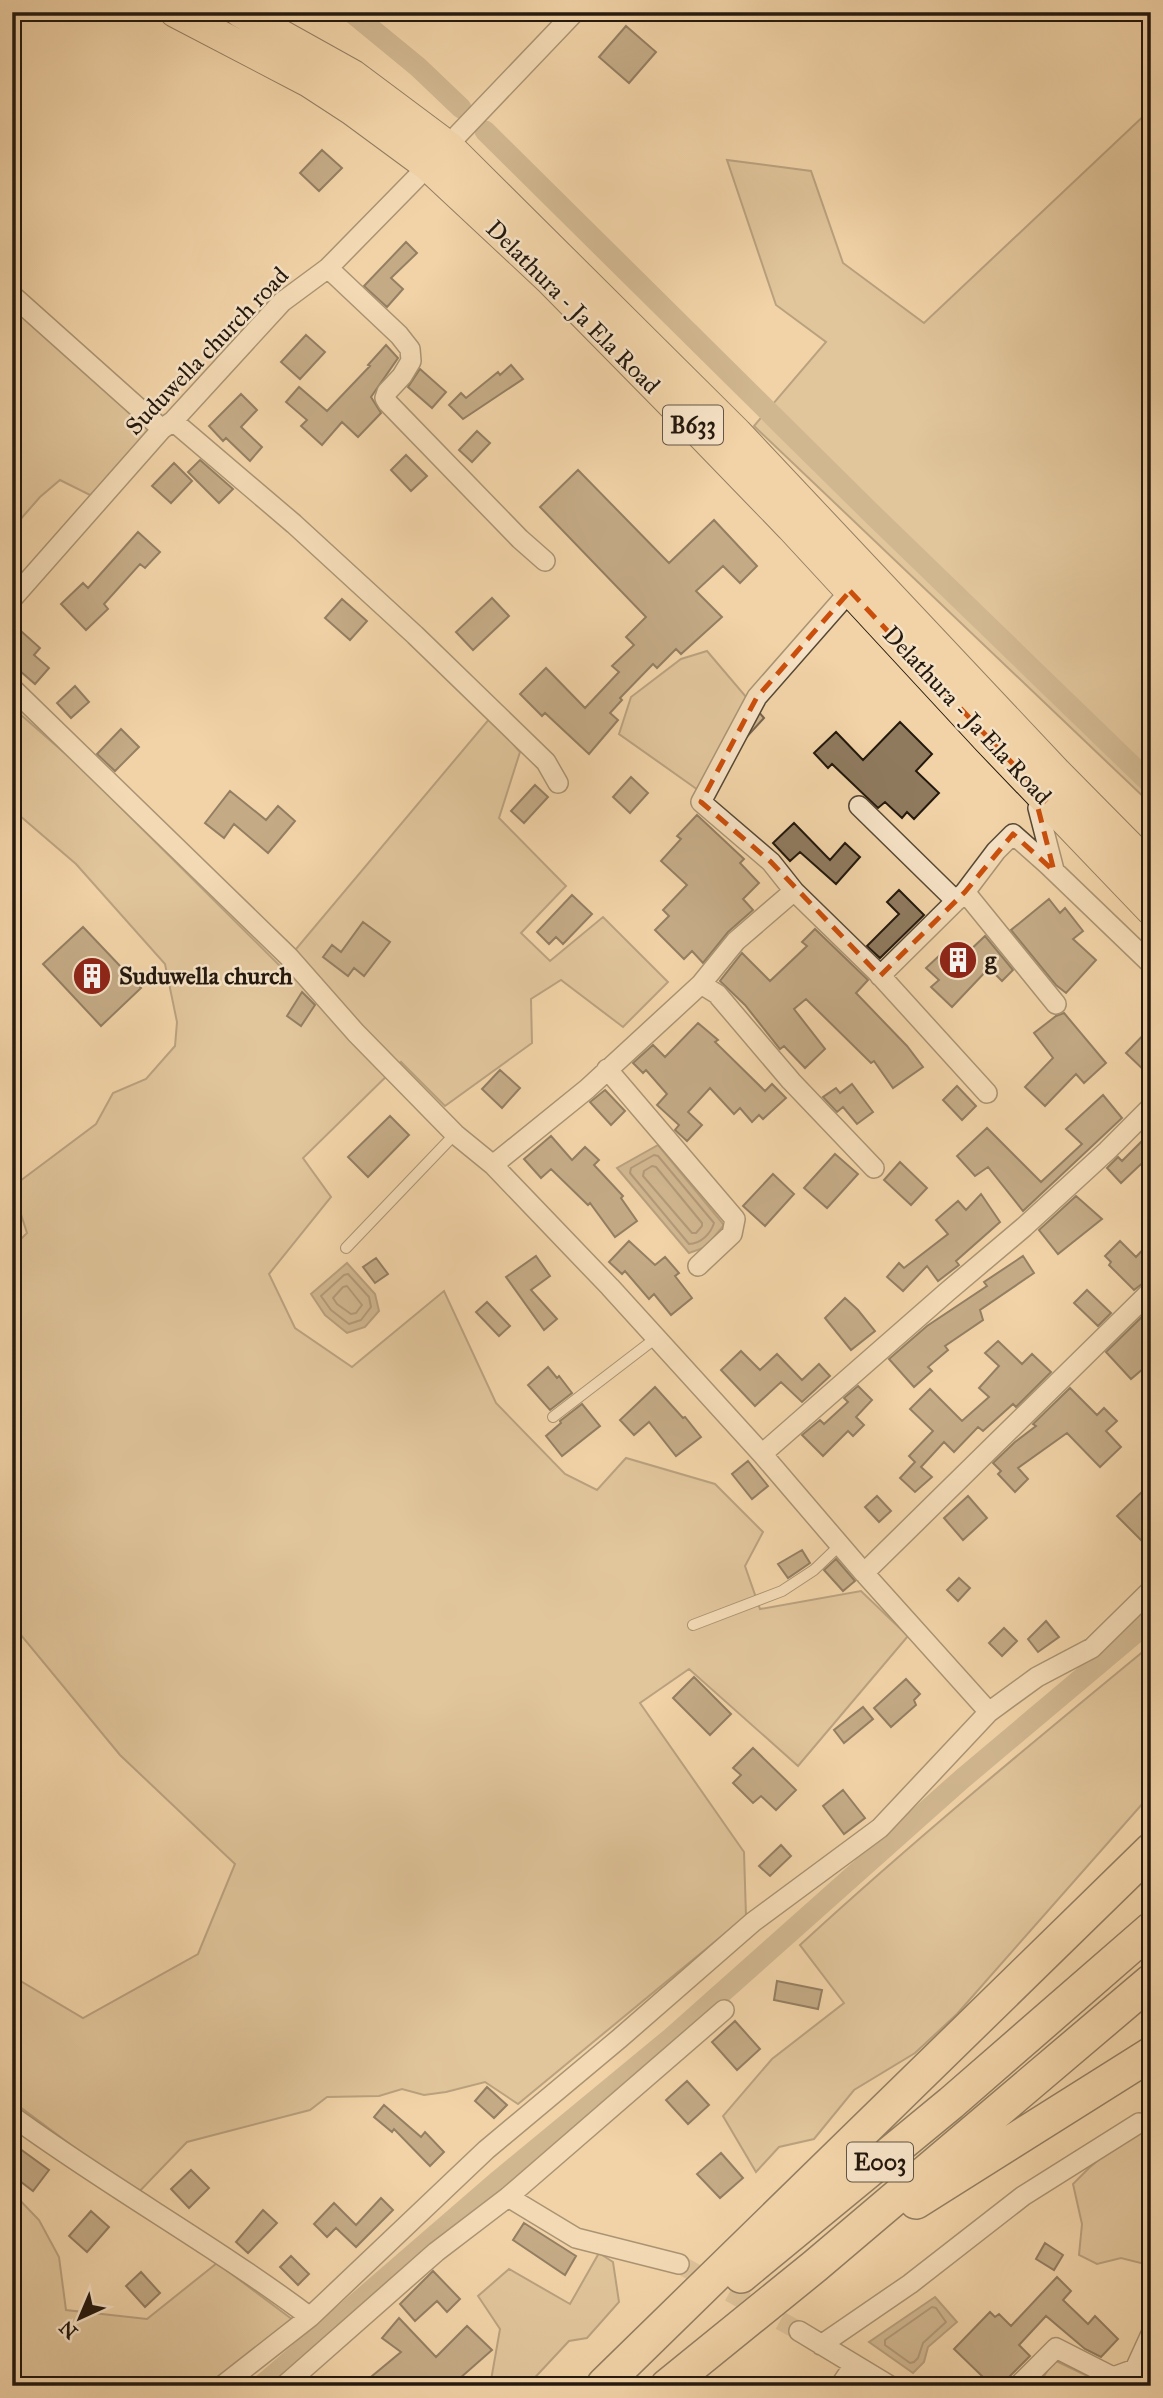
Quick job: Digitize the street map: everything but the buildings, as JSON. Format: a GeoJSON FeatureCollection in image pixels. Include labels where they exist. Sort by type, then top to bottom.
{"type":"FeatureCollection","features":[{"type":"Feature","properties":{"kind":"highway"},"geometry":{"type":"LineString","coordinates":[[603,2385],[1151,1850]]}},
{"type":"Feature","properties":{"kind":"highway","name":"E003"},"geometry":{"type":"LineString","coordinates":[[603,2385],[775,2249],[951,2103],[1151,1929]]}},
{"type":"Feature","properties":{"kind":"highway","name":"E003"},"geometry":{"type":"LineString","coordinates":[[667,2386],[815,2266],[1151,1981]]}},
{"type":"Feature","properties":{"kind":"highway"},"geometry":{"type":"LineString","coordinates":[[815,2266],[1151,2054]]}},
{"type":"Feature","properties":{"kind":"main road","name":"Delathura - Ja Ela Road"},"geometry":{"type":"LineString","coordinates":[[175,12],[309,82],[352,110],[438,156],[549,279],[850,591],[1042,803],[1151,910]]}},
{"type":"Feature","properties":{"kind":"main road","name":"Delathura - Ja Ela Road"},"geometry":{"type":"LineString","coordinates":[[240,12],[353,75],[737,432],[1056,772],[1151,868]]}},
{"type":"Feature","properties":{"kind":"street","name":"Suduwella church road"},"geometry":{"type":"LineString","coordinates":[[12,599],[282,302],[328,268],[575,12]]}},
{"type":"Feature","properties":{"kind":"street"},"geometry":{"type":"LineString","coordinates":[[328,268],[411,349],[411,360],[407,368],[385,398],[520,539],[545,561]]}},
{"type":"Feature","properties":{"kind":"street"},"geometry":{"type":"LineString","coordinates":[[12,295],[168,425],[294,524],[546,762],[558,783]]}},
{"type":"Feature","properties":{"kind":"street"},"geometry":{"type":"LineString","coordinates":[[850,591],[757,697],[701,802],[771,863],[794,891],[880,976],[986,1093]]}},
{"type":"Feature","properties":{"kind":"street"},"geometry":{"type":"LineString","coordinates":[[12,688],[289,957],[356,1033],[455,1134],[493,1166],[762,1454],[989,1712]]}},
{"type":"Feature","properties":{"kind":"street"},"geometry":{"type":"LineString","coordinates":[[880,976],[960,896],[996,851],[1042,803]]}},
{"type":"Feature","properties":{"kind":"street"},"geometry":{"type":"LineString","coordinates":[[1042,803],[1054,871]]}},
{"type":"Feature","properties":{"kind":"street"},"geometry":{"type":"LineString","coordinates":[[859,806],[960,896],[1056,1004]]}},
{"type":"Feature","properties":{"kind":"street"},"geometry":{"type":"LineString","coordinates":[[1013,834],[1151,964]]}},
{"type":"Feature","properties":{"kind":"street"},"geometry":{"type":"LineString","coordinates":[[493,1166],[701,984],[736,941],[794,891]]}},
{"type":"Feature","properties":{"kind":"street"},"geometry":{"type":"LineString","coordinates":[[701,984],[717,994],[791,1081],[874,1168]]}},
{"type":"Feature","properties":{"kind":"street"},"geometry":{"type":"LineString","coordinates":[[607,1069],[736,1219],[732,1234],[698,1266]]}},
{"type":"Feature","properties":{"kind":"street"},"geometry":{"type":"LineString","coordinates":[[762,1454],[1024,1227],[1107,1152],[1151,1107]]}},
{"type":"Feature","properties":{"kind":"street"},"geometry":{"type":"LineString","coordinates":[[864,1573],[1151,1291]]}},
{"type":"Feature","properties":{"kind":"street"},"geometry":{"type":"LineString","coordinates":[[222,2386],[310,2317],[486,2150],[753,1922],[880,1828],[989,1712],[1037,1677],[1092,1648],[1151,1590]]}},
{"type":"Feature","properties":{"kind":"street"},"geometry":{"type":"LineString","coordinates":[[284,2386],[436,2252],[508,2197],[724,2010]]}},
{"type":"Feature","properties":{"kind":"street"},"geometry":{"type":"LineString","coordinates":[[12,2116],[166,2220],[258,2278],[310,2317]]}},
{"type":"Feature","properties":{"kind":"street"},"geometry":{"type":"LineString","coordinates":[[821,2345],[910,2284],[1023,2196],[1139,2123]]}},
{"type":"Feature","properties":{"kind":"street"},"geometry":{"type":"LineString","coordinates":[[508,2197],[576,2238],[678,2264]]}},
{"type":"Feature","properties":{"kind":"street"},"geometry":{"type":"LineString","coordinates":[[799,2332],[890,2386]]}},
{"type":"Feature","properties":{"kind":"street"},"geometry":{"type":"LineString","coordinates":[[1018,2386],[1056,2348],[1113,2377],[1135,2369],[1146,2356],[1151,2334]]}},
{"type":"Feature","properties":{"kind":"street"},"geometry":{"type":"LineString","coordinates":[[840,2386],[854,2365]]}},
{"type":"Feature","properties":{"kind":"lane"},"geometry":{"type":"LineString","coordinates":[[346,1248],[455,1134]]}},
{"type":"Feature","properties":{"kind":"lane"},"geometry":{"type":"LineString","coordinates":[[553,1417],[656,1338]]}},
{"type":"Feature","properties":{"kind":"lane"},"geometry":{"type":"LineString","coordinates":[[693,1625],[782,1591],[814,1570],[841,1544]]}},
{"type":"Feature","properties":{"kind":"highlighted area"},"geometry":{"type":"Polygon","coordinates":[[[850,591],[1046,799],[1038,808],[1054,871],[1013,834],[965,892],[880,976],[771,862],[701,802],[757,697],[850,591]]]}},
{"type":"Feature","properties":{"kind":"shaded area"},"geometry":{"type":"Polygon","coordinates":[[[1151,109],[1151,804],[754,426],[826,342],[776,305],[727,160],[811,171],[843,263],[924,323],[1151,109]]]}},
{"type":"Feature","properties":{"kind":"shaded area"},"geometry":{"type":"Polygon","coordinates":[[[12,303],[142,418],[153,434],[96,498],[60,480],[40,497],[12,529],[12,303]]]}},
{"type":"Feature","properties":{"kind":"shaded area"},"geometry":{"type":"Polygon","coordinates":[[[707,651],[764,718],[698,790],[619,734],[631,697],[681,659],[707,651]]]}},
{"type":"Feature","properties":{"kind":"shaded area"},"geometry":{"type":"Polygon","coordinates":[[[12,707],[76,763],[281,967],[490,718],[520,752],[499,818],[566,886],[521,933],[550,961],[603,917],[668,982],[623,1027],[561,980],[531,999],[532,1043],[445,1106],[401,1062],[303,1158],[331,1197],[269,1274],[295,1328],[352,1367],[444,1291],[496,1403],[565,1474],[597,1490],[626,1458],[715,1484],[763,1532],[745,1566],[760,1609],[861,1591],[908,1636],[798,1766],[689,1669],[640,1703],[744,1852],[746,1916],[518,2104],[485,2082],[424,2095],[402,2089],[379,2096],[327,2097],[310,2110],[187,2142],[137,2194],[12,2101],[12,1976],[83,2018],[198,1954],[235,1864],[120,1755],[12,1621],[12,1248],[27,1233],[12,1187],[96,1124],[113,1093],[146,1079],[175,1046],[177,1022],[165,964],[76,864],[12,809],[12,707]]]}},
{"type":"Feature","properties":{"kind":"shaded area"},"geometry":{"type":"Polygon","coordinates":[[[1151,1645],[1151,1794],[957,2014],[915,2053],[854,2090],[814,2139],[779,2147],[756,2172],[723,2116],[772,2059],[844,2003],[800,1945],[929,1830],[1151,1645]]]}},
{"type":"Feature","properties":{"kind":"shaded area"},"geometry":{"type":"Polygon","coordinates":[[[1151,2115],[1151,2269],[1149,2265],[1121,2258],[1097,2264],[1079,2255],[1082,2224],[1073,2184],[1151,2115]]]}},
{"type":"Feature","properties":{"kind":"shaded area"},"geometry":{"type":"Polygon","coordinates":[[[12,2192],[39,2220],[59,2257],[66,2310],[147,2319],[217,2263],[293,2320],[214,2386],[12,2386],[12,2192]]]}},
{"type":"Feature","properties":{"kind":"shaded area"},"geometry":{"type":"Polygon","coordinates":[[[599,2253],[613,2262],[619,2302],[587,2338],[569,2341],[527,2386],[490,2386],[500,2329],[478,2296],[509,2269],[570,2304],[599,2253]]]}},
{"type":"Feature","properties":{"kind":"shaded area"},"geometry":{"type":"Polygon","coordinates":[[[1054,2360],[1104,2384],[1147,2369],[1151,2371],[1151,2386],[1038,2386],[1054,2360]]]}},
{"type":"Feature","properties":{"kind":"water"},"geometry":{"type":"Polygon","coordinates":[[[658,1145],[724,1225],[706,1247],[689,1253],[617,1168],[658,1145]]]}},
{"type":"Feature","properties":{"kind":"water"},"geometry":{"type":"Polygon","coordinates":[[[347,1263],[375,1294],[379,1311],[365,1327],[347,1333],[325,1315],[311,1294],[347,1263]]]}},
{"type":"Feature","properties":{"kind":"water"},"geometry":{"type":"Polygon","coordinates":[[[935,2297],[957,2322],[928,2347],[924,2362],[913,2373],[869,2342],[935,2297]]]}},
{"type":"Feature","properties":{"kind":"waterway"},"geometry":{"type":"LineString","coordinates":[[351,12],[418,67],[461,108]]}},
{"type":"Feature","properties":{"kind":"waterway"},"geometry":{"type":"LineString","coordinates":[[485,131],[868,510],[1151,784]]}},
{"type":"Feature","properties":{"kind":"waterway"},"geometry":{"type":"LineString","coordinates":[[261,2386],[499,2180],[671,2038],[962,1779],[1151,1620]]}},
{"type":"Feature","properties":{"kind":"tunnel"},"geometry":{"type":"LineString","coordinates":[[679,2264],[799,2331]]}},
{"type":"Feature","properties":{"kind":"place","name":"g"},"geometry":{"type":"Point","coordinates":[958,960]}},
{"type":"Feature","properties":{"kind":"place","name":"Suduwella church"},"geometry":{"type":"Point","coordinates":[92,976]}}]}
